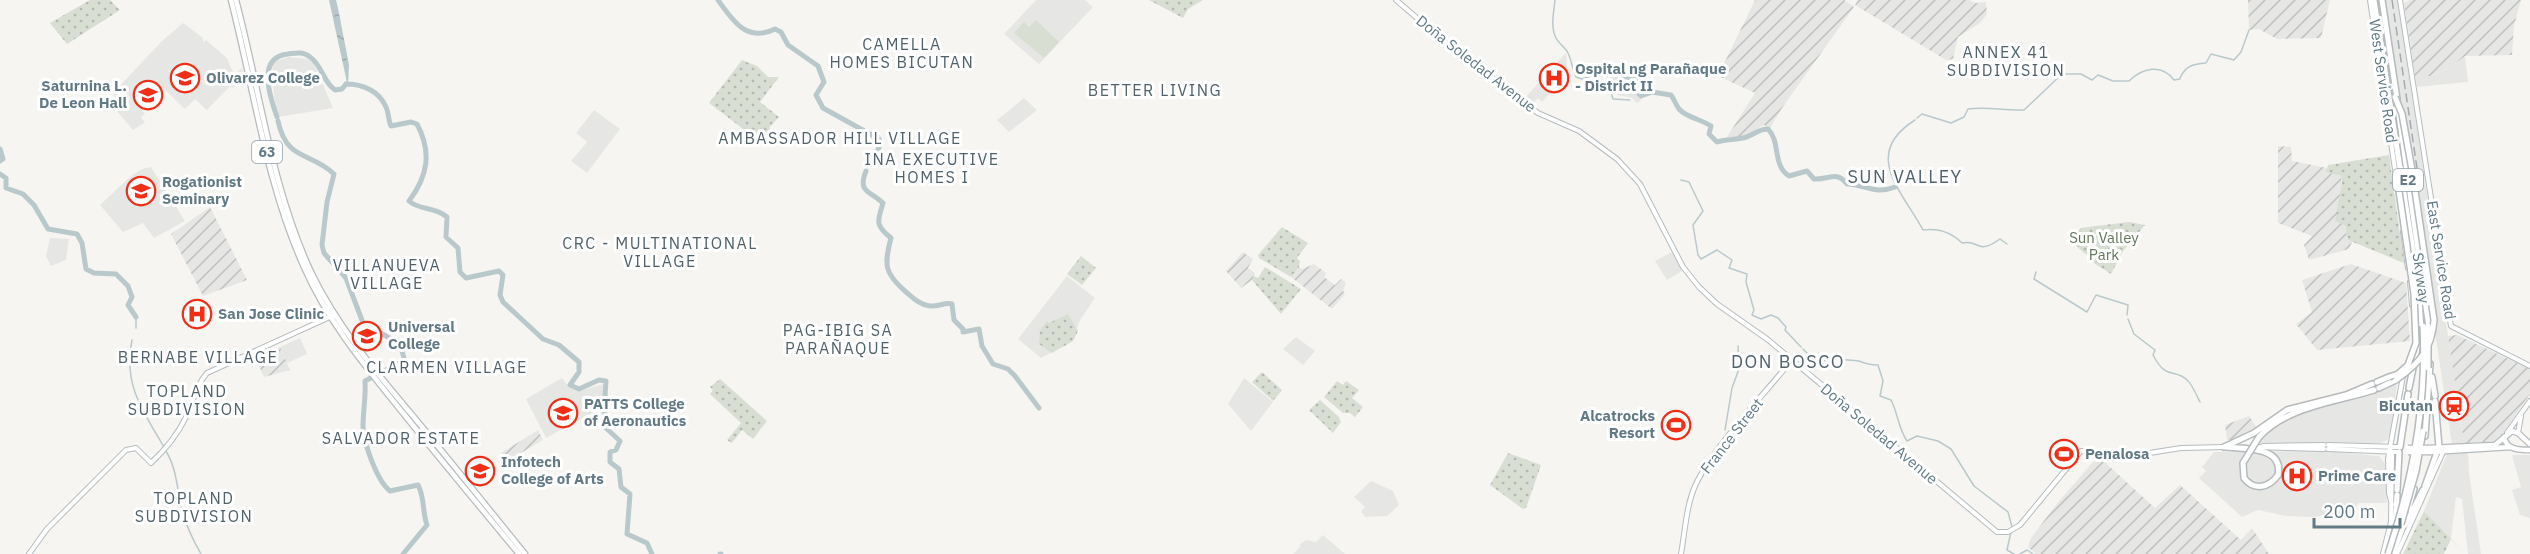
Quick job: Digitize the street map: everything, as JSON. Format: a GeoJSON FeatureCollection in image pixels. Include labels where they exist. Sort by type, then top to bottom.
{"type":"FeatureCollection","features":[{"type":"Feature","properties":{"kind":"highway","name":"Skyway"},"geometry":{"type":"LineString","coordinates":[[2376,0],[2395,97],[2425,295],[2428,358],[2427,393],[2416,471],[2388,554]]}},
{"type":"Feature","properties":{"kind":"highway","name":"Skyway"},"geometry":{"type":"LineString","coordinates":[[2376,0],[2420,290],[2425,370],[2422,414],[2412,470],[2388,554]]}},
{"type":"Feature","properties":{"kind":"highway","name":"E2"},"geometry":{"type":"LineString","coordinates":[[2376,0],[2417,276],[2423,370],[2420,415],[2410,470],[2388,554]]}},
{"type":"Feature","properties":{"kind":"highway","name":"E2"},"geometry":{"type":"LineString","coordinates":[[2376,0],[2426,295],[2430,361],[2425,436],[2418,472],[2401,532],[2388,554]]}},
{"type":"Feature","properties":{"kind":"highway"},"geometry":{"type":"LineString","coordinates":[[2224,447],[2269,453],[2277,461],[2278,475],[2269,485],[2257,487],[2247,482],[2242,473],[2245,457],[2266,429],[2293,412],[2396,380],[2422,358],[2431,340],[2434,320],[2412,170],[2402,114],[2395,97]]}},
{"type":"Feature","properties":{"kind":"highway"},"geometry":{"type":"LineString","coordinates":[[2224,447],[2246,437],[2287,410],[2376,386],[2403,370],[2411,359],[2416,343],[2414,294],[2398,184],[2402,169]]}},
{"type":"Feature","properties":{"kind":"highway"},"geometry":{"type":"LineString","coordinates":[[2394,528],[2397,492],[2394,450],[2409,391],[2421,326]]}},
{"type":"Feature","properties":{"kind":"highway"},"geometry":{"type":"LineString","coordinates":[[2401,532],[2441,449],[2430,361]]}},
{"type":"Feature","properties":{"kind":"highway"},"geometry":{"type":"LineString","coordinates":[[2246,437],[2244,443],[2249,447]]}},
{"type":"Feature","properties":{"kind":"main road","name":"63"},"geometry":{"type":"LineString","coordinates":[[231,0],[282,201],[304,268],[333,316],[372,372],[519,554]]}},
{"type":"Feature","properties":{"kind":"main road","name":"63"},"geometry":{"type":"LineString","coordinates":[[236,0],[282,201]]}},
{"type":"Feature","properties":{"kind":"main road","name":"Doña Soledad Avenue"},"geometry":{"type":"LineString","coordinates":[[1396,0],[1445,42],[1538,113],[1577,130],[1617,159],[1640,184],[1683,267],[1699,287],[1717,304],[1767,339],[1997,532],[2011,531],[2024,520],[2081,451],[2143,454],[2181,448],[2224,447],[2377,447],[2394,450]]}},
{"type":"Feature","properties":{"kind":"main road","name":"West Service Road"},"geometry":{"type":"LineString","coordinates":[[2376,0],[2408,268],[2414,346],[2402,380],[2393,438],[2394,450]]}},
{"type":"Feature","properties":{"kind":"main road","name":"East Service Road"},"geometry":{"type":"LineString","coordinates":[[2400,0],[2451,326],[2530,366]]}},
{"type":"Feature","properties":{"kind":"main road"},"geometry":{"type":"LineString","coordinates":[[29,554],[47,529],[126,450],[136,448],[151,463],[166,448],[185,420],[200,382],[207,373],[333,316]]}},
{"type":"Feature","properties":{"kind":"main road","name":"France Street"},"geometry":{"type":"LineString","coordinates":[[1681,554],[1696,483],[1716,453],[1791,361]]}},
{"type":"Feature","properties":{"kind":"main road","name":"63"},"geometry":{"type":"LineString","coordinates":[[376,377],[525,554]]}},
{"type":"Feature","properties":{"kind":"main road"},"geometry":{"type":"LineString","coordinates":[[2512,447],[2505,443],[2506,435],[2530,401]]}},
{"type":"Feature","properties":{"kind":"main road"},"geometry":{"type":"LineString","coordinates":[[2512,447],[2519,444],[2522,412]]}},
{"type":"Feature","properties":{"kind":"main road","name":"West Service Road"},"geometry":{"type":"LineString","coordinates":[[2388,554],[2392,505],[2388,478],[2394,450],[2397,413]]}},
{"type":"Feature","properties":{"kind":"main road"},"geometry":{"type":"LineString","coordinates":[[2441,449],[2495,445],[2512,431],[2530,444]]}},
{"type":"Feature","properties":{"kind":"main road"},"geometry":{"type":"LineString","coordinates":[[2377,447],[2388,444],[2393,438]]}},
{"type":"Feature","properties":{"kind":"main road","name":"Doña Soledad Avenue"},"geometry":{"type":"LineString","coordinates":[[2326,447],[2394,450],[2441,449]]}},
{"type":"Feature","properties":{"kind":"main road"},"geometry":{"type":"LineString","coordinates":[[2441,449],[2512,447],[2530,450]]}},
{"type":"Feature","properties":{"kind":"main road"},"geometry":{"type":"LineString","coordinates":[[2397,554],[2441,449]]}},
{"type":"Feature","properties":{"kind":"shaded area"},"geometry":{"type":"Polygon","coordinates":[[[1036,0],[1085,0],[1093,7],[1039,64],[1004,34],[1036,0]]]}},
{"type":"Feature","properties":{"kind":"shaded area"},"geometry":{"type":"Polygon","coordinates":[[[1755,0],[1844,0],[1854,7],[1770,128],[1764,125],[1740,138],[1727,137],[1755,93],[1718,76],[1755,0]]]}},
{"type":"Feature","properties":{"kind":"shaded area"},"geometry":{"type":"Polygon","coordinates":[[[1858,0],[1969,0],[1976,3],[1986,2],[1987,14],[1980,23],[1958,37],[1953,59],[1946,60],[1855,5],[1858,0]]]}},
{"type":"Feature","properties":{"kind":"shaded area"},"geometry":{"type":"Polygon","coordinates":[[[2248,0],[2330,0],[2321,38],[2277,39],[2259,29],[2249,30],[2248,0]]]}},
{"type":"Feature","properties":{"kind":"shaded area"},"geometry":{"type":"Polygon","coordinates":[[[2385,0],[2398,0],[2464,443],[2452,445],[2385,0]]]}},
{"type":"Feature","properties":{"kind":"shaded area"},"geometry":{"type":"Polygon","coordinates":[[[2410,0],[2521,0],[2514,26],[2512,55],[2465,56],[2446,70],[2431,76],[2415,76],[2404,3],[2410,0]]]}},
{"type":"Feature","properties":{"kind":"shaded area","name":"Olivarez College"},"geometry":{"type":"Polygon","coordinates":[[[183,23],[203,38],[203,42],[206,40],[227,58],[234,75],[242,68],[245,81],[239,82],[232,88],[230,86],[207,110],[195,99],[185,109],[164,89],[142,111],[145,113],[141,118],[145,122],[133,130],[110,103],[115,98],[113,93],[162,41],[183,23]]]}},
{"type":"Feature","properties":{"kind":"shaded area","name":"Ospital ng Parañaque - District II"},"geometry":{"type":"Polygon","coordinates":[[[1566,53],[1567,67],[1571,71],[1542,102],[1538,98],[1532,105],[1524,99],[1566,53]]]}},
{"type":"Feature","properties":{"kind":"shaded area"},"geometry":{"type":"Polygon","coordinates":[[[2465,56],[2468,82],[2417,87],[2415,76],[2431,76],[2446,70],[2465,56]]]}},
{"type":"Feature","properties":{"kind":"shaded area"},"geometry":{"type":"Polygon","coordinates":[[[289,57],[308,59],[314,64],[333,108],[278,117],[272,65],[276,61],[289,57]]]}},
{"type":"Feature","properties":{"kind":"shaded area"},"geometry":{"type":"Polygon","coordinates":[[[1620,76],[1636,82],[1636,92],[1642,99],[1637,103],[1632,98],[1618,95],[1615,84],[1611,84],[1609,78],[1620,76]]]}},
{"type":"Feature","properties":{"kind":"shaded area"},"geometry":{"type":"Polygon","coordinates":[[[1024,98],[1037,110],[1009,132],[997,120],[1024,98]]]}},
{"type":"Feature","properties":{"kind":"shaded area"},"geometry":{"type":"Polygon","coordinates":[[[594,110],[620,129],[587,173],[571,161],[587,142],[576,133],[594,110]]]}},
{"type":"Feature","properties":{"kind":"shaded area"},"geometry":{"type":"Polygon","coordinates":[[[2278,146],[2291,147],[2292,161],[2327,168],[2327,172],[2341,176],[2345,225],[2348,240],[2352,242],[2349,249],[2309,260],[2304,245],[2312,236],[2278,223],[2278,146]]]}},
{"type":"Feature","properties":{"kind":"shaded area","name":"Rogationist Seminary"},"geometry":{"type":"Polygon","coordinates":[[[151,167],[185,221],[154,238],[143,223],[123,232],[100,205],[131,176],[142,169],[151,167]]]}},
{"type":"Feature","properties":{"kind":"shaded area"},"geometry":{"type":"Polygon","coordinates":[[[210,207],[247,280],[203,296],[171,234],[210,207]]]}},
{"type":"Feature","properties":{"kind":"shaded area"},"geometry":{"type":"Polygon","coordinates":[[[50,238],[69,239],[66,260],[51,266],[46,256],[50,238]]]}},
{"type":"Feature","properties":{"kind":"shaded area"},"geometry":{"type":"Polygon","coordinates":[[[1243,252],[1253,259],[1248,268],[1255,273],[1252,280],[1241,288],[1226,271],[1243,252]]]}},
{"type":"Feature","properties":{"kind":"shaded area"},"geometry":{"type":"Polygon","coordinates":[[[1672,252],[1682,271],[1667,280],[1655,261],[1672,252]]]}},
{"type":"Feature","properties":{"kind":"shaded area"},"geometry":{"type":"Polygon","coordinates":[[[1314,264],[1326,273],[1324,277],[1335,285],[1341,279],[1346,283],[1343,291],[1345,294],[1332,309],[1291,277],[1299,267],[1302,269],[1314,264]]]}},
{"type":"Feature","properties":{"kind":"shaded area"},"geometry":{"type":"Polygon","coordinates":[[[2351,264],[2406,283],[2410,341],[2317,350],[2296,324],[2312,312],[2302,280],[2351,264]]]}},
{"type":"Feature","properties":{"kind":"shaded area"},"geometry":{"type":"Polygon","coordinates":[[[1067,276],[1095,298],[1080,320],[1073,341],[1041,358],[1018,339],[1067,276]]]}},
{"type":"Feature","properties":{"kind":"shaded area"},"geometry":{"type":"Polygon","coordinates":[[[2457,335],[2530,369],[2530,394],[2497,442],[2464,443],[2448,336],[2457,335]]]}},
{"type":"Feature","properties":{"kind":"shaded area"},"geometry":{"type":"Polygon","coordinates":[[[1296,337],[1315,351],[1303,365],[1283,349],[1296,337]]]}},
{"type":"Feature","properties":{"kind":"shaded area"},"geometry":{"type":"Polygon","coordinates":[[[300,338],[307,354],[287,363],[280,347],[300,338]]]}},
{"type":"Feature","properties":{"kind":"shaded area"},"geometry":{"type":"Polygon","coordinates":[[[280,347],[290,370],[264,377],[255,357],[280,347]]]}},
{"type":"Feature","properties":{"kind":"shaded area","name":"PATTS College of Aeronautics"},"geometry":{"type":"Polygon","coordinates":[[[562,378],[570,388],[579,391],[604,384],[601,408],[546,438],[526,399],[562,378]]]}},
{"type":"Feature","properties":{"kind":"shaded area"},"geometry":{"type":"Polygon","coordinates":[[[1244,378],[1273,402],[1251,431],[1228,404],[1244,378]]]}},
{"type":"Feature","properties":{"kind":"shaded area"},"geometry":{"type":"Polygon","coordinates":[[[2397,382],[2391,433],[2387,440],[2381,443],[2329,444],[2329,451],[2379,456],[2385,464],[2387,503],[2359,503],[2353,512],[2313,517],[2286,516],[2258,510],[2242,517],[2199,478],[2206,471],[2202,467],[2214,452],[2323,451],[2323,444],[2260,443],[2260,439],[2293,414],[2375,392],[2397,382]]]}},
{"type":"Feature","properties":{"kind":"shaded area"},"geometry":{"type":"Polygon","coordinates":[[[2249,416],[2257,428],[2233,440],[2227,440],[2225,425],[2249,416]]]}},
{"type":"Feature","properties":{"kind":"shaded area"},"geometry":{"type":"Polygon","coordinates":[[[538,430],[543,440],[507,461],[501,453],[538,430]]]}},
{"type":"Feature","properties":{"kind":"shaded area"},"geometry":{"type":"Polygon","coordinates":[[[2468,452],[2481,554],[2468,554],[2462,499],[2456,497],[2451,538],[2460,549],[2424,511],[2447,454],[2468,452]]]}},
{"type":"Feature","properties":{"kind":"shaded area"},"geometry":{"type":"Polygon","coordinates":[[[2512,455],[2530,455],[2530,518],[2520,515],[2512,490],[2521,487],[2512,455]]]}},
{"type":"Feature","properties":{"kind":"shaded area"},"geometry":{"type":"Polygon","coordinates":[[[2098,456],[2155,508],[2180,485],[2241,540],[2252,528],[2269,554],[2036,554],[2028,547],[2031,538],[2098,456]]]}},
{"type":"Feature","properties":{"kind":"shaded area"},"geometry":{"type":"Polygon","coordinates":[[[1371,481],[1393,491],[1399,505],[1387,516],[1366,517],[1361,512],[1365,507],[1354,497],[1371,481]]]}},
{"type":"Feature","properties":{"kind":"shaded area"},"geometry":{"type":"Polygon","coordinates":[[[1323,535],[1345,554],[1293,554],[1306,540],[1316,542],[1323,535]]]}},
{"type":"Feature","properties":{"kind":"green space"},"geometry":{"type":"Polygon","coordinates":[[[90,0],[110,0],[120,10],[67,44],[50,23],[90,0]]]}},
{"type":"Feature","properties":{"kind":"green space"},"geometry":{"type":"Polygon","coordinates":[[[1149,0],[1203,0],[1188,9],[1183,18],[1149,0]]]}},
{"type":"Feature","properties":{"kind":"green space"},"geometry":{"type":"Polygon","coordinates":[[[1036,20],[1059,42],[1044,58],[1014,33],[1024,22],[1029,27],[1036,20]]]}},
{"type":"Feature","properties":{"kind":"green space"},"geometry":{"type":"Polygon","coordinates":[[[742,60],[757,66],[768,77],[779,77],[760,102],[779,117],[769,128],[778,137],[767,147],[709,103],[742,60]]]}},
{"type":"Feature","properties":{"kind":"green space"},"geometry":{"type":"Polygon","coordinates":[[[2389,155],[2404,263],[2348,240],[2345,225],[2335,221],[2342,183],[2341,176],[2326,172],[2328,165],[2389,155]]]}},
{"type":"Feature","properties":{"kind":"green space","name":"Sun Valley Park"},"geometry":{"type":"Polygon","coordinates":[[[2129,222],[2145,225],[2123,251],[2111,274],[2089,260],[2087,255],[2076,246],[2080,228],[2129,222]]]}},
{"type":"Feature","properties":{"kind":"green space"},"geometry":{"type":"Polygon","coordinates":[[[1282,227],[1308,243],[1297,258],[1300,261],[1299,267],[1291,277],[1259,258],[1258,255],[1282,227]]]}},
{"type":"Feature","properties":{"kind":"green space"},"geometry":{"type":"Polygon","coordinates":[[[1081,256],[1096,268],[1082,285],[1067,274],[1081,256]]]}},
{"type":"Feature","properties":{"kind":"green space"},"geometry":{"type":"Polygon","coordinates":[[[1265,267],[1301,289],[1281,314],[1252,280],[1254,276],[1258,278],[1265,267]]]}},
{"type":"Feature","properties":{"kind":"green space"},"geometry":{"type":"Polygon","coordinates":[[[1068,314],[1078,331],[1073,341],[1052,353],[1039,344],[1040,330],[1047,321],[1049,323],[1068,314]]]}},
{"type":"Feature","properties":{"kind":"green space"},"geometry":{"type":"Polygon","coordinates":[[[1262,372],[1282,390],[1273,401],[1252,382],[1262,372]]]}},
{"type":"Feature","properties":{"kind":"green space"},"geometry":{"type":"Polygon","coordinates":[[[720,379],[767,421],[753,439],[742,430],[732,443],[727,440],[741,423],[710,394],[713,390],[710,387],[720,379]]]}},
{"type":"Feature","properties":{"kind":"green space"},"geometry":{"type":"Polygon","coordinates":[[[1337,381],[1343,385],[1346,381],[1359,390],[1352,398],[1363,407],[1355,417],[1350,413],[1343,413],[1324,397],[1337,381]]]}},
{"type":"Feature","properties":{"kind":"green space"},"geometry":{"type":"Polygon","coordinates":[[[1320,400],[1339,417],[1341,422],[1333,433],[1309,410],[1320,400]]]}},
{"type":"Feature","properties":{"kind":"green space"},"geometry":{"type":"Polygon","coordinates":[[[1508,453],[1541,465],[1526,508],[1523,509],[1490,485],[1508,453]]]}},
{"type":"Feature","properties":{"kind":"green space"},"geometry":{"type":"Polygon","coordinates":[[[2424,511],[2451,539],[2444,554],[2403,554],[2424,511]]]}},
{"type":"Feature","properties":{"kind":"water"},"geometry":{"type":"Polygon","coordinates":[[[329,0],[336,0],[338,8],[349,65],[348,87],[329,0]]]}},
{"type":"Feature","properties":{"kind":"waterway"},"geometry":{"type":"LineString","coordinates":[[718,0],[742,28],[756,33],[765,33],[775,29],[781,32],[788,45],[818,66],[824,82],[816,95],[823,108],[879,139],[881,144],[875,155]]}},
{"type":"Feature","properties":{"kind":"waterway"},"geometry":{"type":"LineString","coordinates":[[1555,0],[1554,34],[1566,49],[1576,77],[1582,79],[1595,75],[1610,89],[1613,99],[1630,100]]}},
{"type":"Feature","properties":{"kind":"waterway"},"geometry":{"type":"LineString","coordinates":[[2180,78],[2191,66],[2206,63],[2211,54],[2234,60],[2241,52],[2249,30]]}},
{"type":"Feature","properties":{"kind":"waterway"},"geometry":{"type":"LineString","coordinates":[[277,117],[268,79],[272,62],[278,57],[294,53],[305,54],[314,60],[335,90],[342,89],[346,84]]}},
{"type":"Feature","properties":{"kind":"waterway"},"geometry":{"type":"LineString","coordinates":[[1917,118],[1922,114],[1951,123],[1964,117],[1968,109],[2024,110],[2062,74],[2081,74],[2092,80],[2098,75],[2113,81],[2129,81],[2146,70],[2158,69],[2174,80],[2180,79]]}},
{"type":"Feature","properties":{"kind":"waterway"},"geometry":{"type":"LineString","coordinates":[[1595,75],[1617,73],[1636,80],[1636,90],[1641,96],[1652,92],[1671,95],[1682,112],[1711,126],[1709,134],[1717,142],[1743,138],[1768,129],[1774,140],[1780,166],[1789,176],[1807,171],[1814,179],[1839,177],[1847,184],[1876,190],[1895,187]]}},
{"type":"Feature","properties":{"kind":"waterway"},"geometry":{"type":"LineString","coordinates":[[346,84],[358,85],[375,93],[387,109],[391,126],[411,122],[417,124],[425,144],[426,164],[420,182],[409,201],[447,217],[446,237],[458,248],[460,272],[466,278],[499,271],[503,275],[500,295],[503,302],[543,339],[559,345],[579,362],[579,372],[570,385],[579,389],[599,380],[606,381],[604,410],[606,428],[620,441],[616,450],[610,452],[610,462],[619,469],[621,487],[630,494],[627,534],[647,543],[652,554]]}},
{"type":"Feature","properties":{"kind":"waterway"},"geometry":{"type":"LineString","coordinates":[[1915,120],[1899,133],[1891,146],[1888,159],[1897,187],[1923,230],[1944,232],[1954,236],[1962,243],[1968,242],[1982,247],[2000,239],[2007,244]]}},
{"type":"Feature","properties":{"kind":"waterway"},"geometry":{"type":"LineString","coordinates":[[278,121],[282,134],[293,150],[334,174],[327,202],[322,245],[324,253],[346,278],[363,323],[393,340],[402,351],[404,358],[401,362],[365,381],[363,427],[372,462],[385,486],[390,491],[418,485],[420,490],[427,525],[403,554]]}},
{"type":"Feature","properties":{"kind":"waterway"},"geometry":{"type":"LineString","coordinates":[[0,149],[3,159],[0,161]]}},
{"type":"Feature","properties":{"kind":"waterway"},"geometry":{"type":"LineString","coordinates":[[866,171],[864,188],[883,203],[879,222],[891,238],[887,262],[893,279],[911,297],[923,304],[933,306],[952,304],[954,320],[963,332],[979,329],[982,346],[993,364],[1008,369],[1039,408]]}},
{"type":"Feature","properties":{"kind":"waterway"},"geometry":{"type":"LineString","coordinates":[[0,174],[6,178],[6,188],[23,194],[34,205],[48,229],[77,234],[82,243],[86,269],[94,273],[116,274],[128,286],[132,297],[128,305],[136,317]]}},
{"type":"Feature","properties":{"kind":"waterway"},"geometry":{"type":"LineString","coordinates":[[1681,180],[1689,182],[1703,211],[1693,225],[1698,255],[1701,259],[1717,250],[1732,260],[1729,268],[1747,274],[1746,282],[1754,310],[1752,315],[1761,319],[1771,315],[1778,318],[1786,327],[1785,330],[1801,347]]}},
{"type":"Feature","properties":{"kind":"waterway"},"geometry":{"type":"LineString","coordinates":[[2036,272],[2034,279],[2087,312],[2096,295],[2128,305],[2127,315]]}},
{"type":"Feature","properties":{"kind":"waterway"},"geometry":{"type":"LineString","coordinates":[[136,317],[136,328]]}},
{"type":"Feature","properties":{"kind":"waterway"},"geometry":{"type":"LineString","coordinates":[[2128,319],[2134,334],[2155,350],[2153,355],[2158,363],[2167,371],[2188,381],[2200,402]]}},
{"type":"Feature","properties":{"kind":"waterway"},"geometry":{"type":"LineString","coordinates":[[132,340],[130,356],[132,383],[136,396],[164,447]]}},
{"type":"Feature","properties":{"kind":"waterway"},"geometry":{"type":"LineString","coordinates":[[1725,430],[1732,388],[1739,369],[1738,346]]}},
{"type":"Feature","properties":{"kind":"waterway"},"geometry":{"type":"LineString","coordinates":[[1803,349],[1817,363],[1833,358],[1878,365],[1883,381],[1880,396],[1891,400],[1907,441],[1917,436],[1938,441],[1951,449],[1974,486],[2008,512],[2012,527],[2007,550],[2014,554]]}},
{"type":"Feature","properties":{"kind":"waterway"},"geometry":{"type":"LineString","coordinates":[[166,451],[175,472],[186,522],[201,554]]}},
{"type":"Feature","properties":{"kind":"waterway"},"geometry":{"type":"LineString","coordinates":[[2020,554],[2027,550],[2033,554]]}},
{"type":"Feature","properties":{"kind":"railway"},"geometry":{"type":"LineString","coordinates":[[2392,0],[2417,168]]}},
{"type":"Feature","properties":{"kind":"place","name":"Olivarez College"},"geometry":{"type":"Point","coordinates":[185,78]}},
{"type":"Feature","properties":{"kind":"place","name":"Ospital ng Parañaque - District II"},"geometry":{"type":"Point","coordinates":[1554,78]}},
{"type":"Feature","properties":{"kind":"place","name":"Saturnina L. De Leon Hall"},"geometry":{"type":"Point","coordinates":[148,95]}},
{"type":"Feature","properties":{"kind":"place","name":"Rogationist Seminary"},"geometry":{"type":"Point","coordinates":[141,191]}},
{"type":"Feature","properties":{"kind":"place","name":"San Jose Clinic"},"geometry":{"type":"Point","coordinates":[197,314]}},
{"type":"Feature","properties":{"kind":"place","name":"Universal College"},"geometry":{"type":"Point","coordinates":[367,336]}},
{"type":"Feature","properties":{"kind":"place","name":"Bicutan"},"geometry":{"type":"Point","coordinates":[2454,406]}},
{"type":"Feature","properties":{"kind":"place","name":"PATTS College of Aeronautics"},"geometry":{"type":"Point","coordinates":[563,413]}},
{"type":"Feature","properties":{"kind":"place","name":"Alcatrocks Resort"},"geometry":{"type":"Point","coordinates":[1676,425]}},
{"type":"Feature","properties":{"kind":"place","name":"Penalosa"},"geometry":{"type":"Point","coordinates":[2064,454]}},
{"type":"Feature","properties":{"kind":"place","name":"Infotech College of Arts"},"geometry":{"type":"Point","coordinates":[480,471]}},
{"type":"Feature","properties":{"kind":"place","name":"Prime Care"},"geometry":{"type":"Point","coordinates":[2297,476]}},
{"type":"Feature","properties":{"kind":"district","name":"CAMELLA HOMES BICUTAN"},"geometry":{"type":"Point","coordinates":[902,53]}},
{"type":"Feature","properties":{"kind":"district","name":"ANNEX 41 SUBDIVISION"},"geometry":{"type":"Point","coordinates":[2006,61]}},
{"type":"Feature","properties":{"kind":"district","name":"BETTER LIVING"},"geometry":{"type":"Point","coordinates":[1155,90]}},
{"type":"Feature","properties":{"kind":"district","name":"AMBASSADOR HILL VILLAGE"},"geometry":{"type":"Point","coordinates":[840,138]}},
{"type":"Feature","properties":{"kind":"district","name":"INA EXECUTIVE HOMES I"},"geometry":{"type":"Point","coordinates":[932,168]}},
{"type":"Feature","properties":{"kind":"district","name":"SUN VALLEY"},"geometry":{"type":"Point","coordinates":[1905,177]}},
{"type":"Feature","properties":{"kind":"district","name":"CRC - MULTINATIONAL VILLAGE"},"geometry":{"type":"Point","coordinates":[660,252]}},
{"type":"Feature","properties":{"kind":"district","name":"VILLANUEVA VILLAGE"},"geometry":{"type":"Point","coordinates":[387,274]}},
{"type":"Feature","properties":{"kind":"district","name":"PAG-IBIG SA PARAÑAQUE"},"geometry":{"type":"Point","coordinates":[838,339]}},
{"type":"Feature","properties":{"kind":"district","name":"BERNABE VILLAGE"},"geometry":{"type":"Point","coordinates":[198,357]}},
{"type":"Feature","properties":{"kind":"district","name":"DON BOSCO"},"geometry":{"type":"Point","coordinates":[1788,362]}},
{"type":"Feature","properties":{"kind":"district","name":"CLARMEN VILLAGE"},"geometry":{"type":"Point","coordinates":[447,367]}},
{"type":"Feature","properties":{"kind":"district","name":"TOPLAND SUBDIVISION"},"geometry":{"type":"Point","coordinates":[187,400]}},
{"type":"Feature","properties":{"kind":"district","name":"SALVADOR ESTATE"},"geometry":{"type":"Point","coordinates":[401,438]}},
{"type":"Feature","properties":{"kind":"district","name":"TOPLAND SUBDIVISION"},"geometry":{"type":"Point","coordinates":[194,507]}}]}
